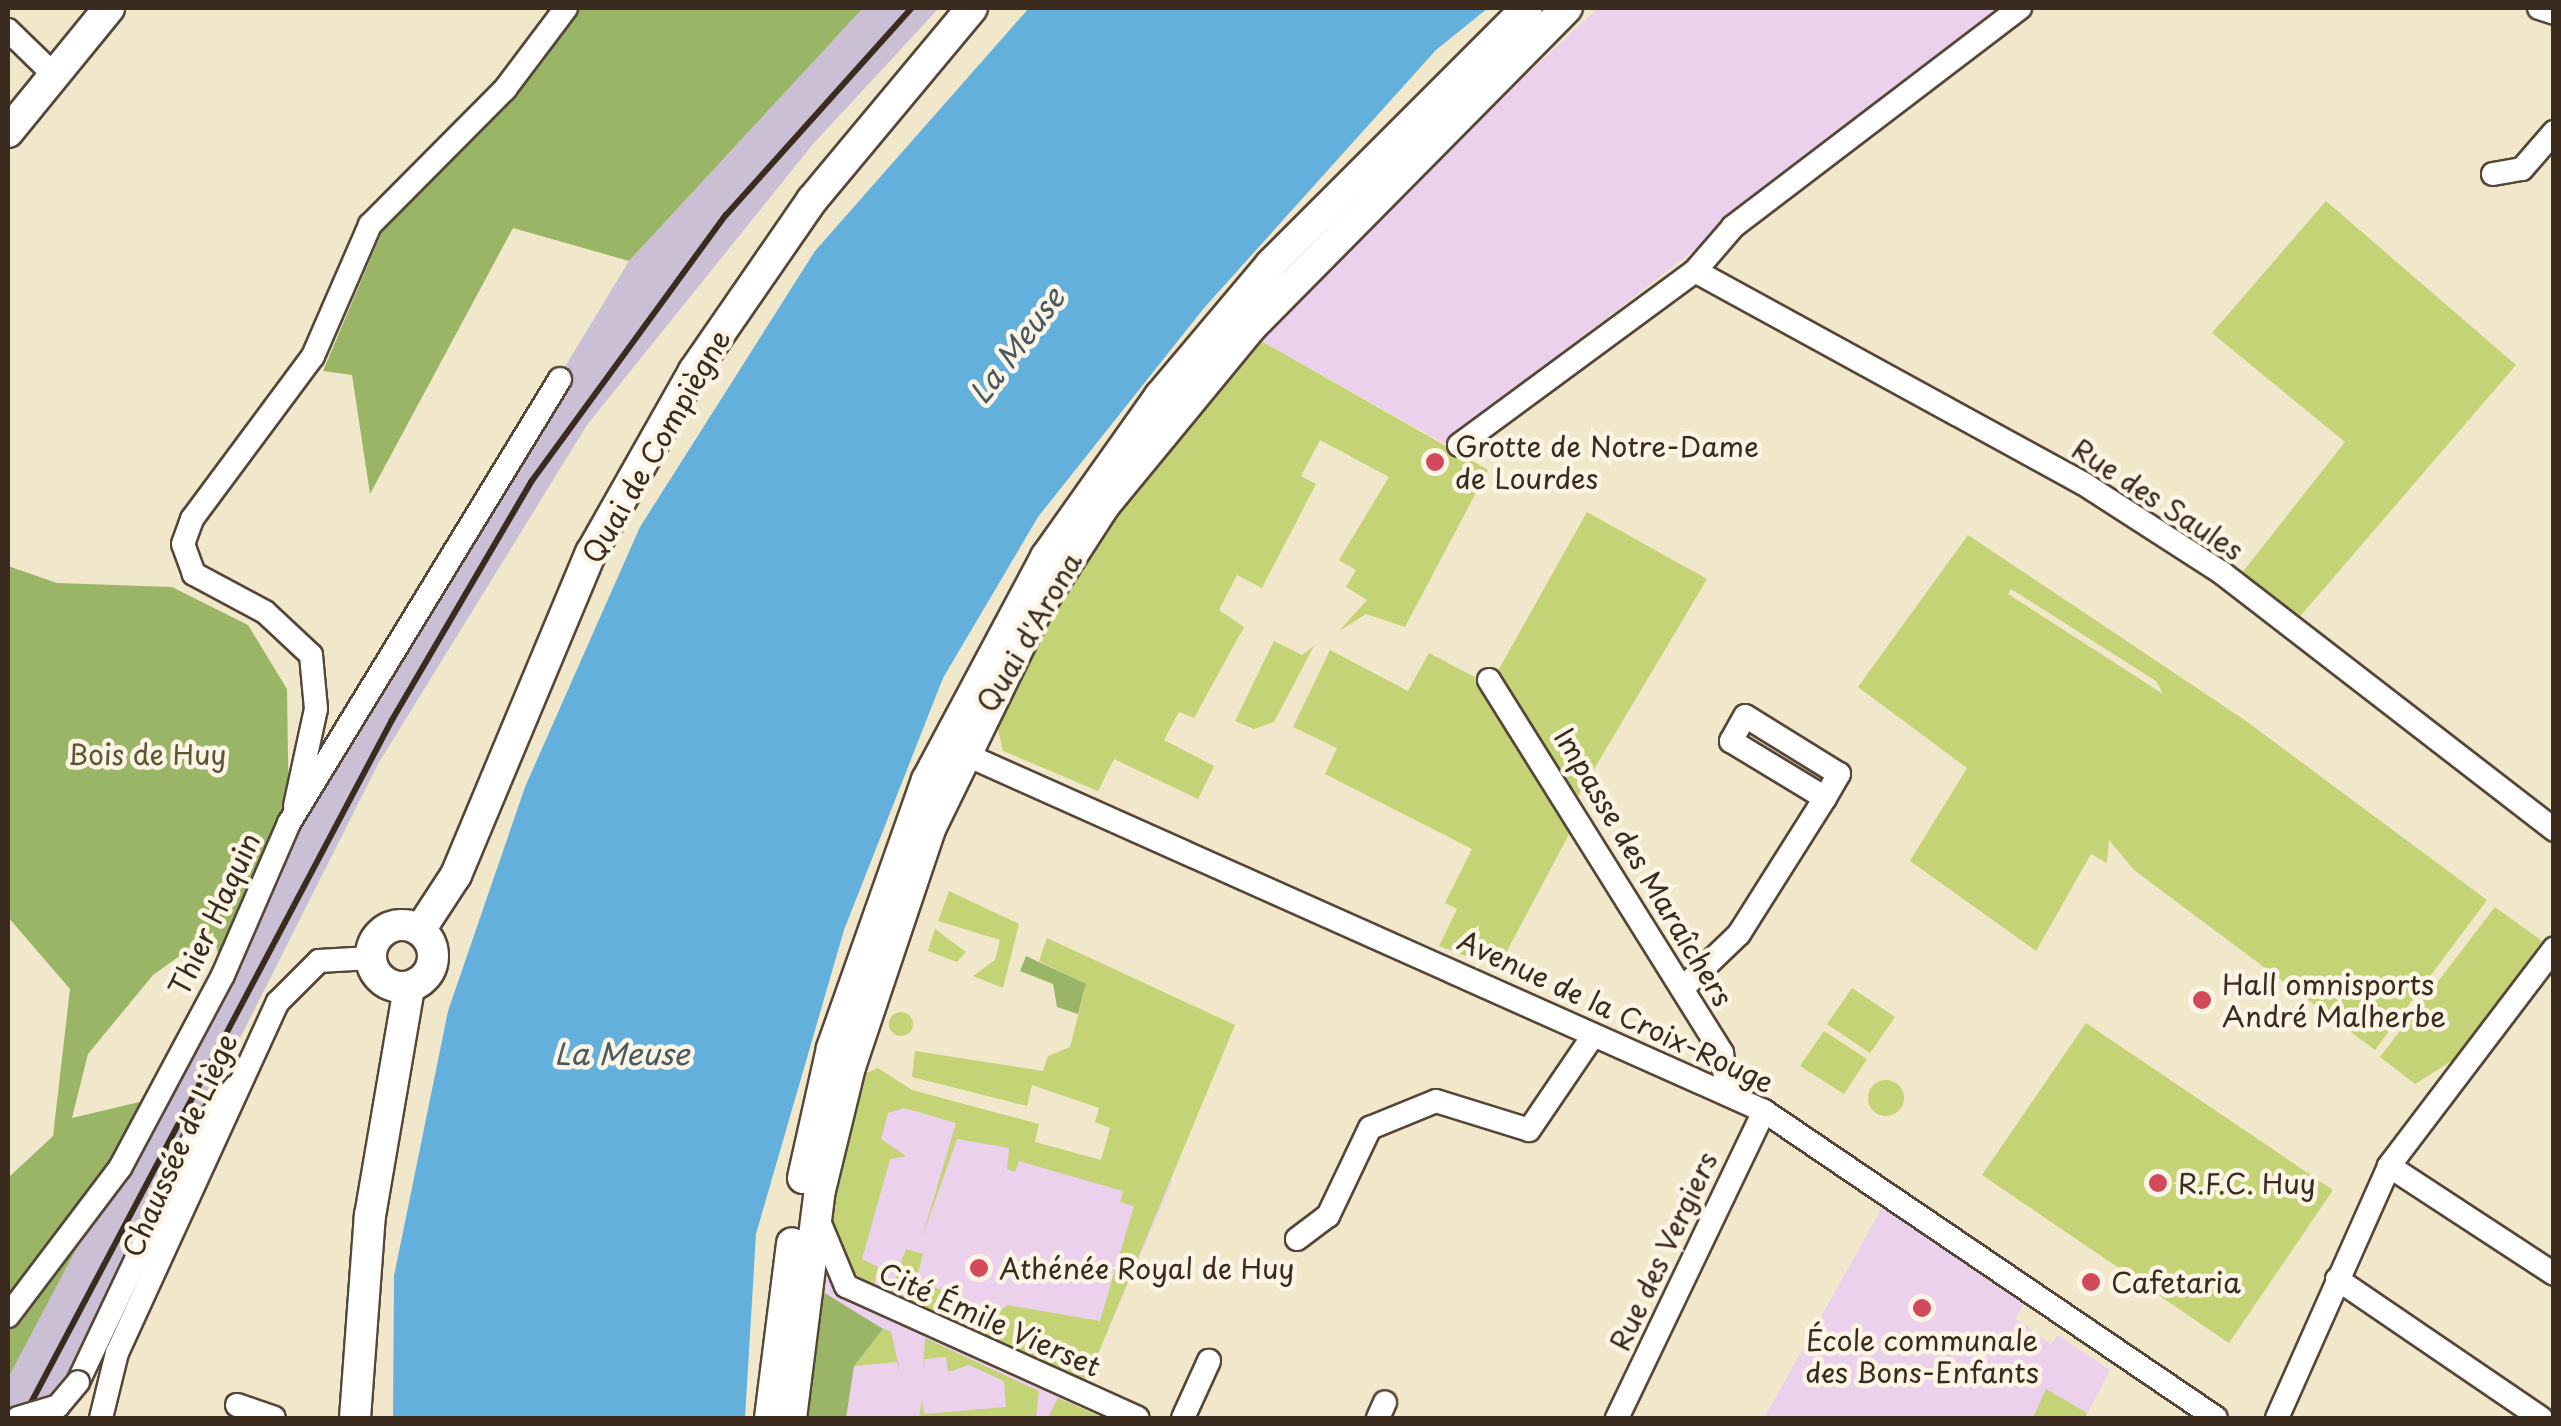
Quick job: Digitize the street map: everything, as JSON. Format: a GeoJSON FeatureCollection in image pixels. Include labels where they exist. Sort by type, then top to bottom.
{"type":"FeatureCollection","features":[{"type":"Feature","properties":{"kind":"main road"},"geometry":{"type":"LineString","coordinates":[[8,132],[51,72],[109,8]]}},
{"type":"Feature","properties":{"kind":"main road","name":"Quai de Compiègne"},"geometry":{"type":"LineString","coordinates":[[420,930],[456,875],[591,553],[685,386],[812,200],[972,8]]}},
{"type":"Feature","properties":{"kind":"main road","name":"Quai d'Arona"},"geometry":{"type":"LineString","coordinates":[[770,1418],[826,1072],[953,749],[1046,557],[1160,396],[1358,168],[1527,8]]}},
{"type":"Feature","properties":{"kind":"main road","name":"Quai d'Arona"},"geometry":{"type":"LineString","coordinates":[[792,1418],[818,1202],[854,1054],[953,749],[1038,608],[1178,413],[1405,162],[1568,8]]}},
{"type":"Feature","properties":{"kind":"main road"},"geometry":{"type":"LineString","coordinates":[[355,1418],[370,1216],[409,987],[431,970],[420,930],[381,933],[371,958],[383,981],[409,987]]}},
{"type":"Feature","properties":{"kind":"street"},"geometry":{"type":"LineString","coordinates":[[289,823],[309,762],[312,655],[265,612],[194,574],[183,544],[198,510],[313,356],[370,225],[505,89],[566,8]]}},
{"type":"Feature","properties":{"kind":"street"},"geometry":{"type":"LineString","coordinates":[[1459,445],[1695,271],[1763,203],[2020,8]]}},
{"type":"Feature","properties":{"kind":"street"},"geometry":{"type":"LineString","coordinates":[[2539,8],[2554,13]]}},
{"type":"Feature","properties":{"kind":"street"},"geometry":{"type":"LineString","coordinates":[[8,30],[51,72]]}},
{"type":"Feature","properties":{"kind":"street"},"geometry":{"type":"LineString","coordinates":[[2493,174],[2522,169],[2554,132]]}},
{"type":"Feature","properties":{"kind":"street","name":"Rue des Saules"},"geometry":{"type":"LineString","coordinates":[[1695,271],[2084,484],[2191,554],[2554,830]]}},
{"type":"Feature","properties":{"kind":"street","name":"Thier Haquin"},"geometry":{"type":"LineString","coordinates":[[8,1316],[120,1168],[223,976],[289,823],[560,379]]}},
{"type":"Feature","properties":{"kind":"street","name":"Impasse des Maraîchers"},"geometry":{"type":"LineString","coordinates":[[1489,680],[1722,1054],[1727,1094]]}},
{"type":"Feature","properties":{"kind":"street","name":"Avenue de la Croix-Rouge"},"geometry":{"type":"LineString","coordinates":[[953,749],[1764,1111],[2216,1418]]}},
{"type":"Feature","properties":{"kind":"street"},"geometry":{"type":"LineString","coordinates":[[1683,988],[1739,934],[1825,798]]}},
{"type":"Feature","properties":{"kind":"street"},"geometry":{"type":"LineString","coordinates":[[2277,1418],[2389,1166],[2554,948]]}},
{"type":"Feature","properties":{"kind":"street","name":"Chaussée de Liège"},"geometry":{"type":"LineString","coordinates":[[84,1418],[101,1408],[242,1080],[299,972],[334,956],[371,958]]}},
{"type":"Feature","properties":{"kind":"street"},"geometry":{"type":"LineString","coordinates":[[1297,1239],[1328,1216],[1370,1128],[1436,1101],[1530,1130],[1593,1036]]}},
{"type":"Feature","properties":{"kind":"street"},"geometry":{"type":"LineString","coordinates":[[18,1418],[58,1406],[78,1382],[196,1134],[242,1080]]}},
{"type":"Feature","properties":{"kind":"street","name":"Rue des Vergiers"},"geometry":{"type":"LineString","coordinates":[[1616,1418],[1764,1111]]}},
{"type":"Feature","properties":{"kind":"street"},"geometry":{"type":"LineString","coordinates":[[2389,1166],[2554,1274]]}},
{"type":"Feature","properties":{"kind":"street","name":"Cité Émile Vierset"},"geometry":{"type":"LineString","coordinates":[[818,1202],[824,1247],[846,1286],[1138,1418]]}},
{"type":"Feature","properties":{"kind":"street"},"geometry":{"type":"LineString","coordinates":[[2337,1280],[2541,1418]]}},
{"type":"Feature","properties":{"kind":"street"},"geometry":{"type":"LineString","coordinates":[[1184,1418],[1208,1362]]}},
{"type":"Feature","properties":{"kind":"street"},"geometry":{"type":"LineString","coordinates":[[236,1405],[274,1418]]}},
{"type":"Feature","properties":{"kind":"shaded area"},"geometry":{"type":"Polygon","coordinates":[[[863,8],[939,8],[813,144],[587,425],[378,764],[69,1378],[38,1418],[8,1418],[8,1378],[289,823],[629,261],[863,8]]]}},
{"type":"Feature","properties":{"kind":"shaded area"},"geometry":{"type":"Polygon","coordinates":[[[1598,8],[2005,8],[1445,444],[1261,341],[1387,204],[1598,8]]]}},
{"type":"Feature","properties":{"kind":"shaded area","name":"Athénée Royal de Huy"},"geometry":{"type":"Polygon","coordinates":[[[854,1095],[1173,1180],[1074,1409],[1093,1418],[806,1418],[854,1095]]]}},
{"type":"Feature","properties":{"kind":"shaded area","name":"École communale des Bons-Enfants"},"geometry":{"type":"Polygon","coordinates":[[[1883,1206],[2025,1303],[2015,1318],[2051,1344],[2058,1335],[2110,1370],[2085,1418],[1764,1418],[1883,1206]]]}},
{"type":"Feature","properties":{"kind":"green space"},"geometry":{"type":"Polygon","coordinates":[[[574,8],[863,8],[629,261],[513,228],[370,494],[352,375],[323,371],[392,208],[450,163],[574,8]]]}},
{"type":"Feature","properties":{"kind":"green space"},"geometry":{"type":"Polygon","coordinates":[[[2326,201],[2516,365],[2291,627],[2234,583],[2345,442],[2212,333],[2326,201]]]}},
{"type":"Feature","properties":{"kind":"green space"},"geometry":{"type":"Polygon","coordinates":[[[1261,341],[1488,470],[1405,627],[1366,614],[1339,631],[1367,600],[1346,587],[1356,570],[1339,560],[1389,477],[1320,440],[1301,476],[1316,484],[1262,588],[1237,575],[1219,610],[1244,627],[1194,718],[1179,712],[1164,740],[1214,766],[1198,799],[1114,759],[1098,791],[1003,751],[995,717],[1080,567],[1155,461],[1261,341]]]}},
{"type":"Feature","properties":{"kind":"green space"},"geometry":{"type":"Polygon","coordinates":[[[1587,512],[1707,579],[1578,796],[1495,676],[1587,512]]]}},
{"type":"Feature","properties":{"kind":"green space"},"geometry":{"type":"Polygon","coordinates":[[[1968,535],[2246,721],[2487,900],[2375,1050],[2134,870],[2109,840],[2107,863],[2091,854],[2036,951],[1910,861],[1967,768],[1858,687],[1968,535]],[[2011,589],[2008,594],[2163,694],[2156,681],[2011,589]]]}},
{"type":"Feature","properties":{"kind":"green space","name":"Bois de Huy"},"geometry":{"type":"Polygon","coordinates":[[[8,566],[57,583],[172,587],[248,625],[287,689],[289,823],[223,975],[213,932],[153,975],[88,1054],[72,1118],[156,1098],[8,1378],[8,1178],[53,1136],[70,989],[8,917],[8,566]]]}},
{"type":"Feature","properties":{"kind":"green space"},"geometry":{"type":"Polygon","coordinates":[[[1274,641],[1302,655],[1314,646],[1274,722],[1254,729],[1235,721],[1274,641]]]}},
{"type":"Feature","properties":{"kind":"green space"},"geometry":{"type":"Polygon","coordinates":[[[1330,650],[1408,691],[1429,653],[1484,682],[1575,823],[1498,968],[1439,946],[1457,909],[1445,903],[1472,849],[1325,774],[1337,748],[1293,727],[1330,650]]]}},
{"type":"Feature","properties":{"kind":"green space"},"geometry":{"type":"Polygon","coordinates":[[[949,891],[1019,924],[1003,988],[973,976],[995,960],[1000,940],[938,921],[949,891]]]}},
{"type":"Feature","properties":{"kind":"green space"},"geometry":{"type":"Polygon","coordinates":[[[2495,907],[2542,941],[2458,1057],[2415,1084],[2380,1057],[2495,907]]]}},
{"type":"Feature","properties":{"kind":"green space"},"geometry":{"type":"Polygon","coordinates":[[[935,929],[966,952],[957,962],[928,951],[935,929]]]}},
{"type":"Feature","properties":{"kind":"green space"},"geometry":{"type":"Polygon","coordinates":[[[1047,938],[1235,1025],[1087,1380],[978,1331],[1007,1305],[1100,1321],[1134,1206],[1120,1202],[1123,1191],[1019,1161],[1015,1172],[1007,1169],[1009,1148],[957,1139],[922,1238],[956,1123],[904,1108],[888,1113],[881,1139],[906,1156],[890,1159],[862,1259],[878,1267],[874,1285],[847,1270],[830,1225],[862,1075],[878,1068],[912,1090],[1039,1124],[1035,1142],[1101,1160],[1110,1128],[1095,1122],[1099,1108],[1032,1085],[1027,1106],[912,1077],[915,1051],[1043,1071],[1048,1056],[1070,1047],[1086,985],[1039,961],[1047,938]]]}},
{"type":"Feature","properties":{"kind":"green space"},"geometry":{"type":"Polygon","coordinates":[[[1026,956],[1086,984],[1078,1014],[1057,1007],[1053,984],[1020,971],[1026,956]]]}},
{"type":"Feature","properties":{"kind":"green space"},"geometry":{"type":"Polygon","coordinates":[[[1852,988],[1895,1017],[1870,1053],[1827,1024],[1852,988]]]}},
{"type":"Feature","properties":{"kind":"green space"},"geometry":{"type":"Polygon","coordinates":[[[901,1012],[913,1024],[901,1036],[889,1024],[901,1012]]]}},
{"type":"Feature","properties":{"kind":"green space","name":"R.F.C. Huy"},"geometry":{"type":"Polygon","coordinates":[[[2086,1023],[2333,1190],[2229,1343],[1982,1175],[2086,1023]]]}},
{"type":"Feature","properties":{"kind":"green space"},"geometry":{"type":"Polygon","coordinates":[[[1824,1031],[1867,1059],[1844,1094],[1800,1066],[1824,1031]]]}},
{"type":"Feature","properties":{"kind":"green space"},"geometry":{"type":"Polygon","coordinates":[[[1886,1080],[1899,1085],[1904,1098],[1899,1111],[1886,1116],[1873,1111],[1868,1098],[1873,1085],[1886,1080]]]}},
{"type":"Feature","properties":{"kind":"green space"},"geometry":{"type":"Polygon","coordinates":[[[906,1249],[923,1254],[916,1281],[970,1300],[963,1325],[890,1292],[906,1249]]]}},
{"type":"Feature","properties":{"kind":"green space"},"geometry":{"type":"Polygon","coordinates":[[[820,1290],[883,1329],[854,1366],[846,1418],[806,1418],[820,1290]]]}},
{"type":"Feature","properties":{"kind":"green space"},"geometry":{"type":"Polygon","coordinates":[[[848,1312],[891,1332],[901,1376],[897,1362],[854,1366],[883,1329],[848,1312]]]}},
{"type":"Feature","properties":{"kind":"green space"},"geometry":{"type":"Polygon","coordinates":[[[925,1338],[1039,1391],[1036,1418],[919,1418],[922,1400],[924,1414],[1006,1407],[1004,1381],[969,1365],[948,1372],[946,1357],[925,1359],[923,1374],[925,1338]]]}},
{"type":"Feature","properties":{"kind":"green space"},"geometry":{"type":"Polygon","coordinates":[[[2046,1389],[2087,1413],[2085,1418],[2033,1418],[2046,1389]]]}},
{"type":"Feature","properties":{"kind":"green space"},"geometry":{"type":"Polygon","coordinates":[[[1058,1398],[1104,1418],[1048,1418],[1058,1398]]]}},
{"type":"Feature","properties":{"kind":"water","name":"La Meuse"},"geometry":{"type":"Polygon","coordinates":[[[1029,8],[1488,8],[1436,50],[1204,308],[1038,517],[943,678],[844,930],[756,1234],[745,1418],[393,1418],[394,1276],[448,1011],[525,787],[640,527],[815,251],[1029,8]]]}},
{"type":"Feature","properties":{"kind":"railway"},"geometry":{"type":"LineString","coordinates":[[23,1418],[392,720],[531,482],[726,215],[912,8]]}},
{"type":"Feature","properties":{"kind":"place","name":"Grotte de Notre-Dame de Lourdes"},"geometry":{"type":"Point","coordinates":[1435,462]}},
{"type":"Feature","properties":{"kind":"place","name":"Hall omnisports André Malherbe"},"geometry":{"type":"Point","coordinates":[2202,1000]}},
{"type":"Feature","properties":{"kind":"place","name":"R.F.C. Huy"},"geometry":{"type":"Point","coordinates":[2158,1183]}},
{"type":"Feature","properties":{"kind":"place","name":"Athénée Royal de Huy"},"geometry":{"type":"Point","coordinates":[979,1268]}},
{"type":"Feature","properties":{"kind":"place","name":"Cafetaria"},"geometry":{"type":"Point","coordinates":[2091,1282]}},
{"type":"Feature","properties":{"kind":"place","name":"École communale des Bons-Enfants"},"geometry":{"type":"Point","coordinates":[1922,1308]}}]}
